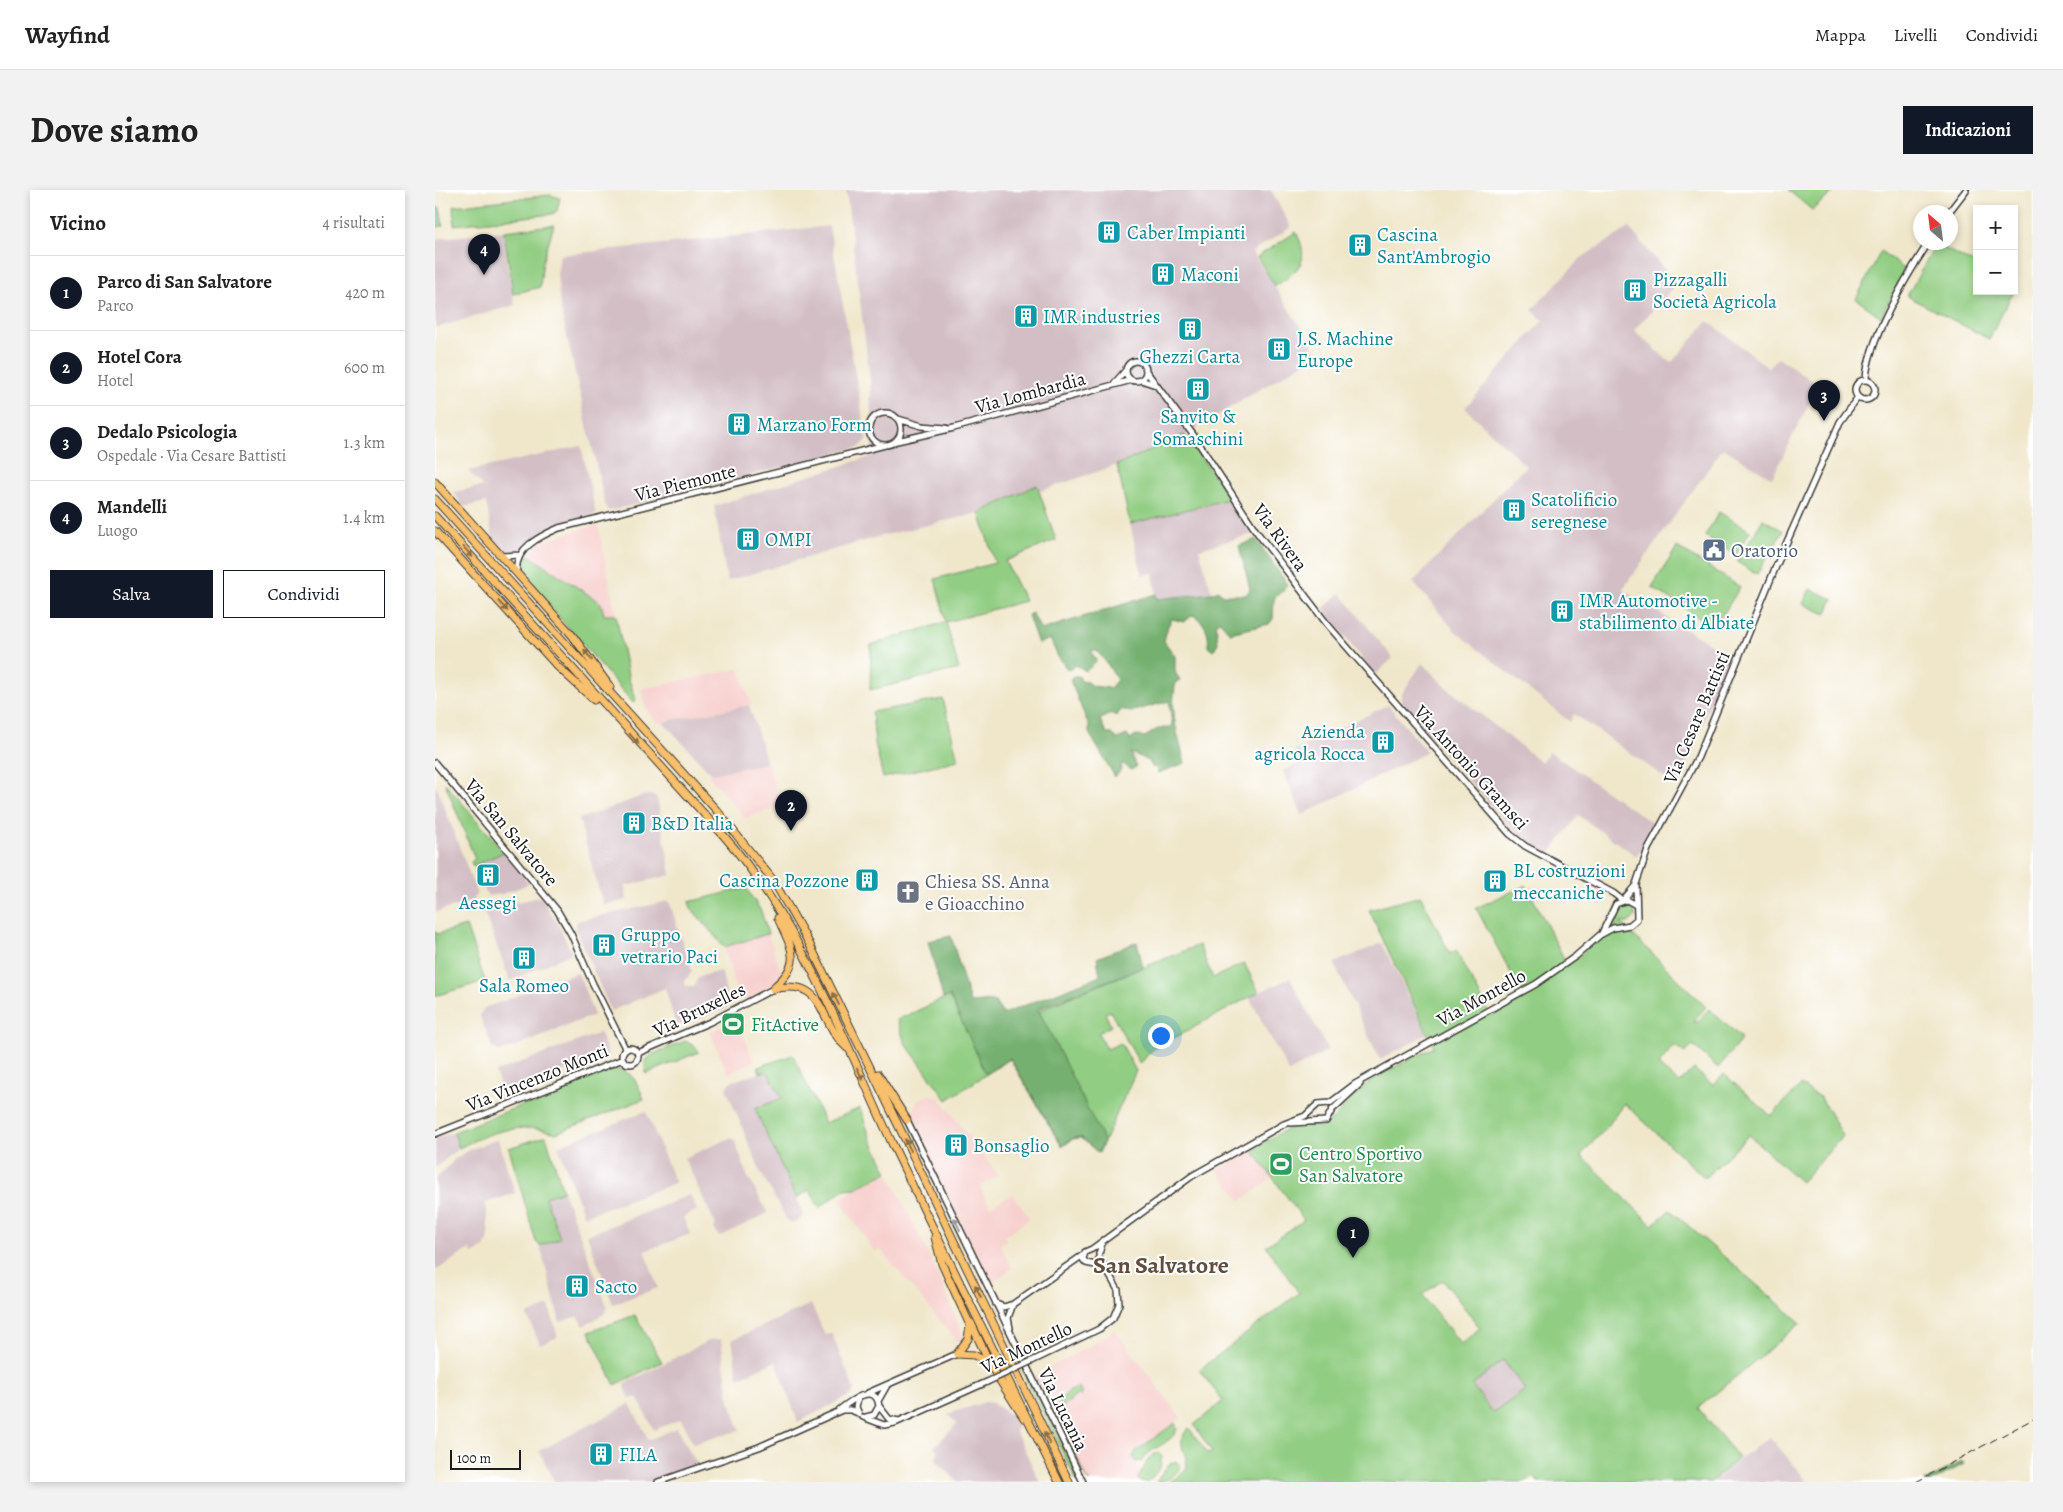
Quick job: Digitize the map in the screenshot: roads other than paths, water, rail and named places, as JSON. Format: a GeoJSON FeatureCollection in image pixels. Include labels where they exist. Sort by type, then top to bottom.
{"type":"FeatureCollection","features":[{"type":"Feature","properties":{"kind":"highway"},"geometry":{"type":"LineString","coordinates":[[435,482],[587,652],[626,710]]}},
{"type":"Feature","properties":{"kind":"highway"},"geometry":{"type":"LineString","coordinates":[[435,499],[718,812],[773,880],[804,934],[861,1048],[1069,1482]]}},
{"type":"Feature","properties":{"kind":"highway"},"geometry":{"type":"LineString","coordinates":[[435,516],[748,863],[779,910],[813,972],[935,1231],[1059,1482]]}},
{"type":"Feature","properties":{"kind":"highway"},"geometry":{"type":"LineString","coordinates":[[435,531],[557,666],[619,721]]}},
{"type":"Feature","properties":{"kind":"highway"},"geometry":{"type":"LineString","coordinates":[[773,988],[791,970],[793,958],[793,948],[778,918],[779,910]]}},
{"type":"Feature","properties":{"kind":"highway"},"geometry":{"type":"LineString","coordinates":[[773,988],[788,985],[809,990],[817,999],[837,1039],[849,1049]]}},
{"type":"Feature","properties":{"kind":"highway"},"geometry":{"type":"LineString","coordinates":[[861,1048],[907,1120]]}},
{"type":"Feature","properties":{"kind":"highway"},"geometry":{"type":"LineString","coordinates":[[935,1231],[940,1258],[968,1318],[991,1364],[1017,1409],[1033,1430]]}},
{"type":"Feature","properties":{"kind":"highway"},"geometry":{"type":"LineString","coordinates":[[957,1354],[968,1339],[970,1325],[968,1318]]}},
{"type":"Feature","properties":{"kind":"highway"},"geometry":{"type":"LineString","coordinates":[[957,1354],[974,1355],[991,1364]]}},
{"type":"Feature","properties":{"kind":"street"},"geometry":{"type":"LineString","coordinates":[[1954,205],[1966,190]]}},
{"type":"Feature","properties":{"kind":"street"},"geometry":{"type":"LineString","coordinates":[[1866,380],[1869,354],[1899,294],[1924,250]]}},
{"type":"Feature","properties":{"kind":"street"},"geometry":{"type":"LineString","coordinates":[[1141,380],[1146,372],[1144,365],[1136,361],[1129,364],[1126,370],[1127,376],[1131,380],[1141,380],[1156,385]]}},
{"type":"Feature","properties":{"kind":"street","name":"Via Lombardia"},"geometry":{"type":"LineString","coordinates":[[1113,385],[1126,370]]}},
{"type":"Feature","properties":{"kind":"street","name":"Via Rivera"},"geometry":{"type":"LineString","coordinates":[[1146,372],[1194,436],[1256,531],[1327,624],[1391,700]]}},
{"type":"Feature","properties":{"kind":"street","name":"Via Lombardia"},"geometry":{"type":"LineString","coordinates":[[897,441],[954,428],[1131,380]]}},
{"type":"Feature","properties":{"kind":"street"},"geometry":{"type":"LineString","coordinates":[[1866,380],[1873,385],[1874,394],[1867,400],[1858,397],[1855,392],[1857,384],[1866,380]]}},
{"type":"Feature","properties":{"kind":"street","name":"Via Cesare Battisti"},"geometry":{"type":"LineString","coordinates":[[1623,900],[1636,884],[1648,849],[1678,798],[1703,744],[1774,570],[1840,422],[1858,397]]}},
{"type":"Feature","properties":{"kind":"street"},"geometry":{"type":"LineString","coordinates":[[864,450],[869,444],[871,436],[870,424],[876,416],[889,413],[898,419],[901,427],[897,441],[885,445],[876,443],[871,436]]}},
{"type":"Feature","properties":{"kind":"street","name":"Via Lombardia"},"geometry":{"type":"LineString","coordinates":[[898,419],[922,426],[954,428]]}},
{"type":"Feature","properties":{"kind":"street","name":"Via Piemonte"},"geometry":{"type":"LineString","coordinates":[[520,555],[541,536],[559,528],[885,445]]}},
{"type":"Feature","properties":{"kind":"street"},"geometry":{"type":"LineString","coordinates":[[502,556],[520,555],[516,564],[517,573]]}},
{"type":"Feature","properties":{"kind":"street","name":"Via Antonio Gramsci"},"geometry":{"type":"LineString","coordinates":[[1391,700],[1510,834],[1525,846],[1623,900]]}},
{"type":"Feature","properties":{"kind":"street","name":"Via San Salvatore"},"geometry":{"type":"LineString","coordinates":[[435,763],[505,845],[564,920],[626,1050]]}},
{"type":"Feature","properties":{"kind":"street","name":"Via Cesare Battisti"},"geometry":{"type":"LineString","coordinates":[[1636,884],[1637,906]]}},
{"type":"Feature","properties":{"kind":"street"},"geometry":{"type":"LineString","coordinates":[[1613,893],[1616,904]]}},
{"type":"Feature","properties":{"kind":"street"},"geometry":{"type":"LineString","coordinates":[[1623,900],[1631,901],[1637,906],[1639,916],[1630,925],[1622,926],[1615,921],[1612,913],[1616,904],[1623,900]]}},
{"type":"Feature","properties":{"kind":"street","name":"Via Montello"},"geometry":{"type":"LineString","coordinates":[[1600,935],[1612,913]]}},
{"type":"Feature","properties":{"kind":"street","name":"Via Montello"},"geometry":{"type":"LineString","coordinates":[[1324,1104],[1330,1103],[1349,1088],[1512,998],[1564,965],[1600,935],[1611,928],[1622,926]]}},
{"type":"Feature","properties":{"kind":"street","name":"Via Bruxelles"},"geometry":{"type":"LineString","coordinates":[[638,1053],[710,1022],[773,988]]}},
{"type":"Feature","properties":{"kind":"street"},"geometry":{"type":"LineString","coordinates":[[633,1049],[638,1053],[637,1060],[634,1063],[626,1063],[623,1059],[626,1050],[633,1049]]}},
{"type":"Feature","properties":{"kind":"street","name":"Via Vincenzo Monti"},"geometry":{"type":"LineString","coordinates":[[435,1134],[623,1059]]}},
{"type":"Feature","properties":{"kind":"street","name":"Via Montello"},"geometry":{"type":"LineString","coordinates":[[1331,1112],[1371,1076]]}},
{"type":"Feature","properties":{"kind":"street"},"geometry":{"type":"LineString","coordinates":[[1283,1124],[1317,1122],[1327,1121],[1331,1112],[1324,1104],[1315,1106],[1312,1111],[1312,1117],[1317,1122]]}},
{"type":"Feature","properties":{"kind":"street"},"geometry":{"type":"LineString","coordinates":[[995,1303],[1004,1307],[1013,1304],[1192,1176],[1283,1124],[1312,1111]]}},
{"type":"Feature","properties":{"kind":"street","name":"Via Lucania"},"geometry":{"type":"LineString","coordinates":[[907,1120],[1083,1482]]}},
{"type":"Feature","properties":{"kind":"street"},"geometry":{"type":"LineString","coordinates":[[1094,1265],[1103,1240]]}},
{"type":"Feature","properties":{"kind":"street"},"geometry":{"type":"LineString","coordinates":[[1092,1249],[1099,1255]]}},
{"type":"Feature","properties":{"kind":"street"},"geometry":{"type":"LineString","coordinates":[[1083,1254],[1084,1262]]}},
{"type":"Feature","properties":{"kind":"street","name":"Via Montello"},"geometry":{"type":"LineString","coordinates":[[863,1417],[884,1424],[902,1420],[1099,1329],[1113,1318],[1119,1304],[1119,1296],[1115,1282],[1099,1255]]}},
{"type":"Feature","properties":{"kind":"street"},"geometry":{"type":"LineString","coordinates":[[1073,1262],[1084,1262],[1107,1270]]}},
{"type":"Feature","properties":{"kind":"street","name":"Via Montello"},"geometry":{"type":"LineString","coordinates":[[1013,1304],[1008,1318],[1020,1355]]}},
{"type":"Feature","properties":{"kind":"street","name":"Via Montello"},"geometry":{"type":"LineString","coordinates":[[868,1394],[957,1354]]}},
{"type":"Feature","properties":{"kind":"street"},"geometry":{"type":"LineString","coordinates":[[658,1482],[772,1442],[837,1412],[847,1409],[863,1417],[874,1415],[887,1387]]}},
{"type":"Feature","properties":{"kind":"street"},"geometry":{"type":"LineString","coordinates":[[837,1412],[858,1398],[868,1394],[879,1403],[889,1419],[902,1420]]}},
{"type":"Feature","properties":{"kind":"street"},"geometry":{"type":"LineString","coordinates":[[858,1398],[855,1407],[858,1413]]}},
{"type":"Feature","properties":{"kind":"railway"},"geometry":{"type":"LineString","coordinates":[[1916,1482],[2033,1419]]}},
{"type":"Feature","properties":{"kind":"place","name":"Caber Impianti"},"geometry":{"type":"Point","coordinates":[1109,232]}},
{"type":"Feature","properties":{"kind":"place","name":"Cascina Sant'Ambrogio"},"geometry":{"type":"Point","coordinates":[1360,245]}},
{"type":"Feature","properties":{"kind":"place","name":"Maconi"},"geometry":{"type":"Point","coordinates":[1163,274]}},
{"type":"Feature","properties":{"kind":"place","name":"Mandelli"},"geometry":{"type":"Point","coordinates":[484,275]}},
{"type":"Feature","properties":{"kind":"place","name":"Pizzagalli Società Agricola"},"geometry":{"type":"Point","coordinates":[1635,290]}},
{"type":"Feature","properties":{"kind":"place","name":"IMR industries"},"geometry":{"type":"Point","coordinates":[1026,316]}},
{"type":"Feature","properties":{"kind":"place","name":"Ghezzi Carta"},"geometry":{"type":"Point","coordinates":[1190,329]}},
{"type":"Feature","properties":{"kind":"place","name":"J.S. Machine Europe"},"geometry":{"type":"Point","coordinates":[1279,349]}},
{"type":"Feature","properties":{"kind":"place","name":"Sanvito & Somaschini"},"geometry":{"type":"Point","coordinates":[1198,389]}},
{"type":"Feature","properties":{"kind":"place","name":"Dedalo Psicologia"},"geometry":{"type":"Point","coordinates":[1824,421]}},
{"type":"Feature","properties":{"kind":"place","name":"Marzano Form"},"geometry":{"type":"Point","coordinates":[739,424]}},
{"type":"Feature","properties":{"kind":"place","name":"Scatolificio seregnese"},"geometry":{"type":"Point","coordinates":[1514,510]}},
{"type":"Feature","properties":{"kind":"place","name":"OMPI"},"geometry":{"type":"Point","coordinates":[748,539]}},
{"type":"Feature","properties":{"kind":"place","name":"Oratorio"},"geometry":{"type":"Point","coordinates":[1714,550]}},
{"type":"Feature","properties":{"kind":"place","name":"IMR Automotive - stabilimento di Albiate"},"geometry":{"type":"Point","coordinates":[1562,611]}},
{"type":"Feature","properties":{"kind":"place","name":"Azienda agricola Rocca"},"geometry":{"type":"Point","coordinates":[1383,742]}},
{"type":"Feature","properties":{"kind":"place","name":"B&D Italia"},"geometry":{"type":"Point","coordinates":[634,823]}},
{"type":"Feature","properties":{"kind":"place","name":"Hotel Cora"},"geometry":{"type":"Point","coordinates":[791,831]}},
{"type":"Feature","properties":{"kind":"place","name":"Aessegi"},"geometry":{"type":"Point","coordinates":[488,875]}},
{"type":"Feature","properties":{"kind":"place","name":"Cascina Pozzone"},"geometry":{"type":"Point","coordinates":[867,880]}},
{"type":"Feature","properties":{"kind":"place","name":"BL costruzioni meccaniche"},"geometry":{"type":"Point","coordinates":[1495,881]}},
{"type":"Feature","properties":{"kind":"place","name":"Chiesa SS. Anna e Gioacchino"},"geometry":{"type":"Point","coordinates":[908,892]}},
{"type":"Feature","properties":{"kind":"place","name":"Gruppo vetrario Paci"},"geometry":{"type":"Point","coordinates":[604,945]}},
{"type":"Feature","properties":{"kind":"place","name":"Sala Romeo"},"geometry":{"type":"Point","coordinates":[524,958]}},
{"type":"Feature","properties":{"kind":"place","name":"FitActive"},"geometry":{"type":"Point","coordinates":[733,1024]}},
{"type":"Feature","properties":{"kind":"place","name":"Bonsaglio"},"geometry":{"type":"Point","coordinates":[956,1145]}},
{"type":"Feature","properties":{"kind":"place","name":"Centro Sportivo San Salvatore"},"geometry":{"type":"Point","coordinates":[1281,1164]}},
{"type":"Feature","properties":{"kind":"place","name":"Parco di San Salvatore"},"geometry":{"type":"Point","coordinates":[1353,1258]}},
{"type":"Feature","properties":{"kind":"place","name":"Sacto"},"geometry":{"type":"Point","coordinates":[577,1286]}},
{"type":"Feature","properties":{"kind":"place","name":"FILA"},"geometry":{"type":"Point","coordinates":[601,1454]}},
{"type":"Feature","properties":{"kind":"district","name":"San Salvatore"},"geometry":{"type":"Point","coordinates":[1161,1265]}}]}
